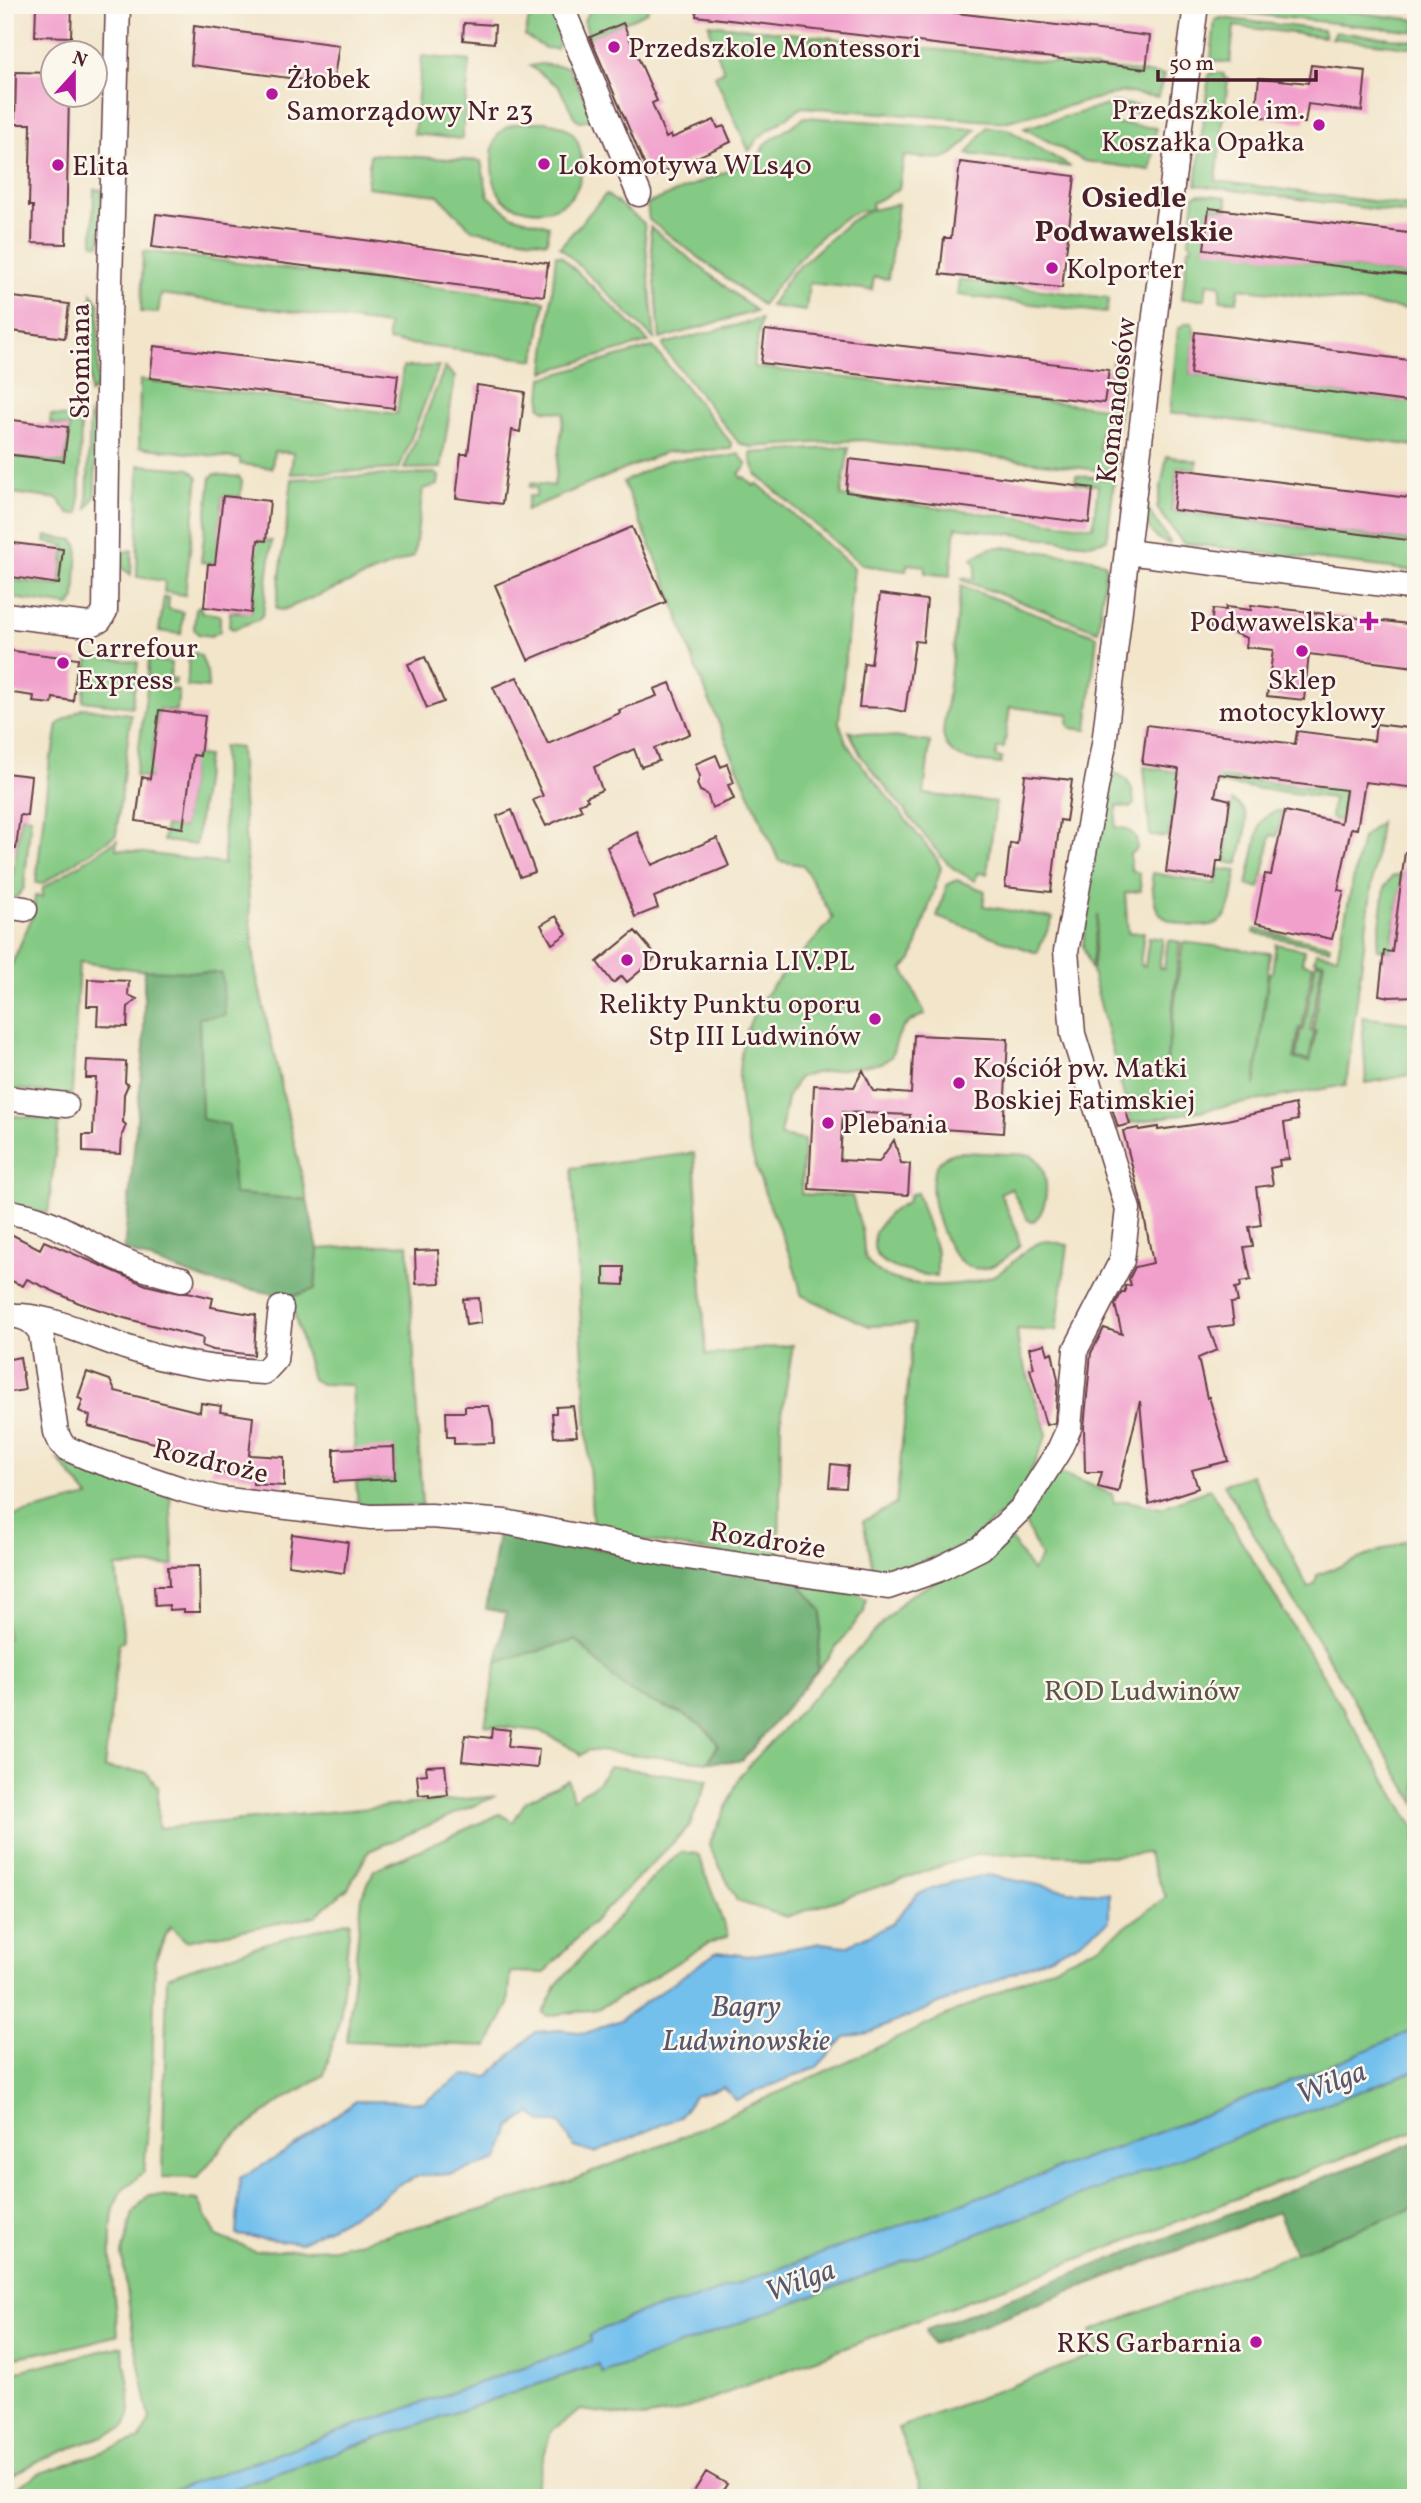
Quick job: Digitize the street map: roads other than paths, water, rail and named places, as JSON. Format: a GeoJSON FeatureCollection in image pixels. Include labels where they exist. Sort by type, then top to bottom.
{"type":"FeatureCollection","features":[{"type":"Feature","properties":{"kind":"street","name":"Słomiana"},"geometry":{"type":"LineString","coordinates":[[5,615],[89,625],[100,620],[105,611],[109,317],[118,5]]}},
{"type":"Feature","properties":{"kind":"street"},"geometry":{"type":"LineString","coordinates":[[561,5],[639,194]]}},
{"type":"Feature","properties":{"kind":"street","name":"Komandosów"},"geometry":{"type":"LineString","coordinates":[[1066,951],[1104,744],[1181,105],[1196,5]]}},
{"type":"Feature","properties":{"kind":"street"},"geometry":{"type":"LineString","coordinates":[[1128,552],[1416,588]]}},
{"type":"Feature","properties":{"kind":"street","name":"Rozdroże"},"geometry":{"type":"LineString","coordinates":[[10,1316],[35,1324],[43,1337],[56,1432],[61,1443],[89,1458],[184,1490],[220,1499],[371,1517],[431,1516],[505,1522],[667,1554],[888,1587],[913,1579],[981,1548],[1023,1507],[1059,1450],[1069,1428],[1076,1349],[1122,1261],[1128,1209],[1073,1034],[1066,951]]}},
{"type":"Feature","properties":{"kind":"street"},"geometry":{"type":"LineString","coordinates":[[5,1098],[66,1105]]}},
{"type":"Feature","properties":{"kind":"street"},"geometry":{"type":"LineString","coordinates":[[5,1212],[39,1217],[119,1258],[148,1270],[182,1279]]}},
{"type":"Feature","properties":{"kind":"street"},"geometry":{"type":"LineString","coordinates":[[10,1316],[56,1322],[145,1354],[230,1369],[264,1372],[275,1360],[281,1308]]}},
{"type":"Feature","properties":{"kind":"water","name":"Bagry Ludwinowskie"},"geometry":{"type":"Polygon","coordinates":[[[988,1875],[1069,1891],[1109,1893],[1109,1921],[1075,1945],[995,1981],[869,2033],[845,2037],[817,2067],[736,2100],[723,2087],[694,2096],[680,2117],[595,2153],[574,2147],[560,2123],[544,2123],[531,2113],[510,2127],[498,2160],[451,2174],[419,2176],[397,2185],[376,2202],[300,2243],[236,2235],[240,2178],[283,2154],[356,2101],[424,2102],[463,2075],[488,2077],[535,2032],[559,2030],[586,2033],[620,2020],[717,1952],[748,1956],[821,1943],[846,1946],[892,1924],[917,1894],[953,1882],[988,1875]]]}},
{"type":"Feature","properties":{"kind":"water","name":"Wilga"},"geometry":{"type":"Polygon","coordinates":[[[1416,2029],[1416,2070],[664,2351],[602,2373],[598,2364],[208,2498],[151,2498],[567,2352],[591,2342],[589,2335],[642,2312],[687,2302],[1157,2133],[1315,2072],[1416,2029]]]}},
{"type":"Feature","properties":{"kind":"place","name":"Przedszkole Montessori"},"geometry":{"type":"Point","coordinates":[614,47]}},
{"type":"Feature","properties":{"kind":"place","name":"Żłobek Samorządowy Nr 23"},"geometry":{"type":"Point","coordinates":[272,94]}},
{"type":"Feature","properties":{"kind":"place","name":"Przedszkole im. Koszałka Opałka"},"geometry":{"type":"Point","coordinates":[1319,125]}},
{"type":"Feature","properties":{"kind":"place","name":"Lokomotywa WLs40"},"geometry":{"type":"Point","coordinates":[544,164]}},
{"type":"Feature","properties":{"kind":"place","name":"Elita"},"geometry":{"type":"Point","coordinates":[58,165]}},
{"type":"Feature","properties":{"kind":"place","name":"Kolporter"},"geometry":{"type":"Point","coordinates":[1052,268]}},
{"type":"Feature","properties":{"kind":"place","name":"Podwawelska"},"geometry":{"type":"Point","coordinates":[1369,621]}},
{"type":"Feature","properties":{"kind":"place","name":"Sklep motocyklowy"},"geometry":{"type":"Point","coordinates":[1302,651]}},
{"type":"Feature","properties":{"kind":"place","name":"Carrefour Express"},"geometry":{"type":"Point","coordinates":[63,663]}},
{"type":"Feature","properties":{"kind":"place","name":"Drukarnia LIV.PL"},"geometry":{"type":"Point","coordinates":[627,960]}},
{"type":"Feature","properties":{"kind":"place","name":"Relikty Punktu oporu Stp III Ludwinów"},"geometry":{"type":"Point","coordinates":[875,1019]}},
{"type":"Feature","properties":{"kind":"place","name":"Kościół pw. Matki Boskiej Fatimskiej"},"geometry":{"type":"Point","coordinates":[959,1083]}},
{"type":"Feature","properties":{"kind":"place","name":"Plebania"},"geometry":{"type":"Point","coordinates":[828,1123]}},
{"type":"Feature","properties":{"kind":"place","name":"RKS Garbarnia"},"geometry":{"type":"Point","coordinates":[1256,2342]}},
{"type":"Feature","properties":{"kind":"district","name":"Osiedle Podwawelskie"},"geometry":{"type":"Point","coordinates":[1134,214]}},
{"type":"Feature","properties":{"kind":"park label","name":"ROD Ludwinów"},"geometry":{"type":"Point","coordinates":[1142,1690]}}]}
